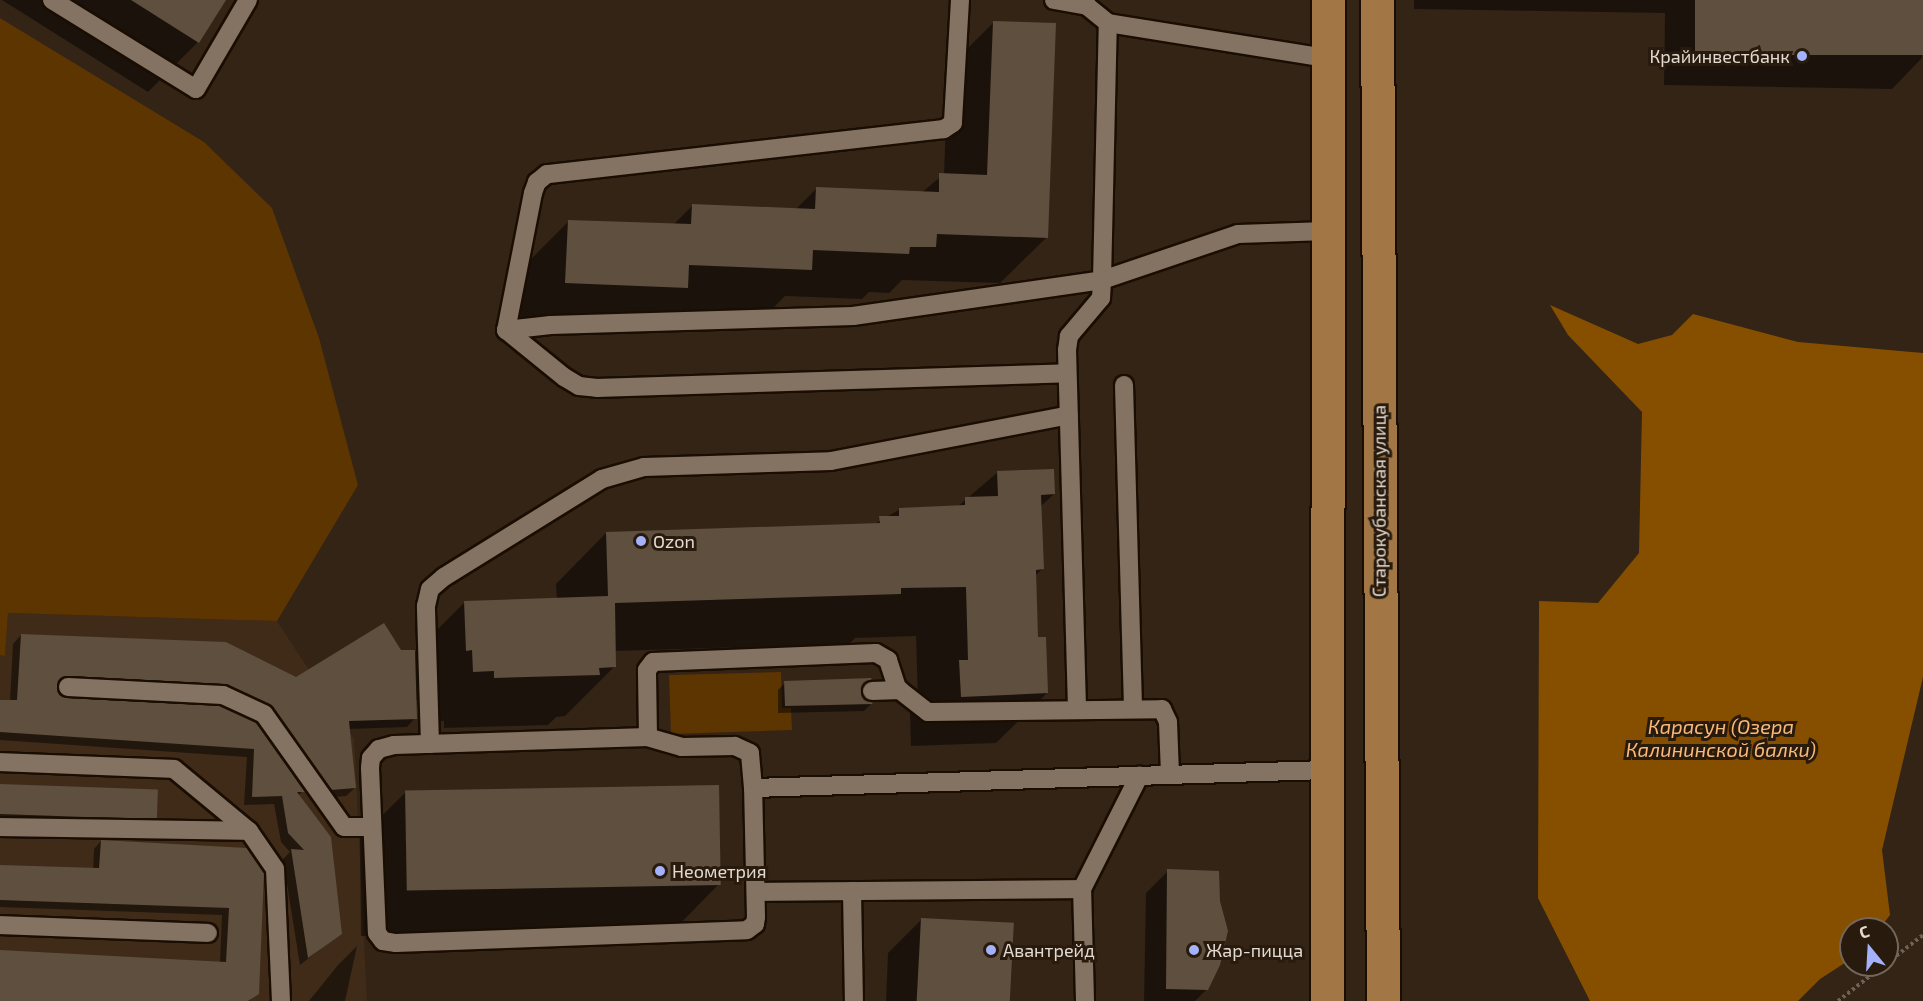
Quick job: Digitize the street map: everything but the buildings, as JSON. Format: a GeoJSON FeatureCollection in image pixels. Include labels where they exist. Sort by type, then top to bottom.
{"type":"FeatureCollection","features":[{"type":"Feature","properties":{"kind":"main road"},"geometry":{"type":"LineString","coordinates":[[1327,1001],[1328,0]]}},
{"type":"Feature","properties":{"kind":"main road","name":"Старокубанская улица"},"geometry":{"type":"LineString","coordinates":[[1377,0],[1383,1001]]}},
{"type":"Feature","properties":{"kind":"lane"},"geometry":{"type":"LineString","coordinates":[[52,0],[196,89],[248,0]]}},
{"type":"Feature","properties":{"kind":"lane"},"geometry":{"type":"LineString","coordinates":[[506,330],[533,193],[537,182],[547,174],[944,129],[952,123],[953,117],[960,0]]}},
{"type":"Feature","properties":{"kind":"lane"},"geometry":{"type":"LineString","coordinates":[[1054,0],[1087,6],[1108,23],[1328,58]]}},
{"type":"Feature","properties":{"kind":"lane"},"geometry":{"type":"LineString","coordinates":[[1077,710],[1063,482],[1068,415],[1067,373],[1069,336],[1101,297],[1108,23]]}},
{"type":"Feature","properties":{"kind":"lane"},"geometry":{"type":"LineString","coordinates":[[506,330],[551,325],[853,316],[1102,280],[1238,234],[1327,231]]}},
{"type":"Feature","properties":{"kind":"lane"},"geometry":{"type":"LineString","coordinates":[[506,330],[564,377],[579,386],[597,388],[1067,373]]}},
{"type":"Feature","properties":{"kind":"lane"},"geometry":{"type":"LineString","coordinates":[[1124,385],[1133,709]]}},
{"type":"Feature","properties":{"kind":"lane"},"geometry":{"type":"LineString","coordinates":[[430,744],[426,606],[430,589],[444,577],[602,479],[645,467],[831,461],[1068,415]]}},
{"type":"Feature","properties":{"kind":"lane"},"geometry":{"type":"LineString","coordinates":[[648,737],[647,670],[663,660],[883,654],[900,690],[922,709],[941,715],[1162,709],[1167,716],[1170,775]]}},
{"type":"Feature","properties":{"kind":"lane"},"geometry":{"type":"LineString","coordinates":[[69,687],[223,695],[264,714],[344,827],[372,827]]}},
{"type":"Feature","properties":{"kind":"lane"},"geometry":{"type":"LineString","coordinates":[[872,691],[900,690]]}},
{"type":"Feature","properties":{"kind":"lane"},"geometry":{"type":"LineString","coordinates":[[648,737],[682,747],[743,747],[750,753],[753,788],[755,924],[737,933],[396,944],[383,941],[375,923],[371,758],[386,747],[430,744],[648,737]]}},
{"type":"Feature","properties":{"kind":"lane"},"geometry":{"type":"LineString","coordinates":[[0,762],[174,769],[249,831],[275,869],[281,1001]]}},
{"type":"Feature","properties":{"kind":"lane"},"geometry":{"type":"LineString","coordinates":[[753,788],[1326,770]]}},
{"type":"Feature","properties":{"kind":"lane"},"geometry":{"type":"LineString","coordinates":[[1086,1001],[1082,888],[1139,776]]}},
{"type":"Feature","properties":{"kind":"lane"},"geometry":{"type":"LineString","coordinates":[[0,827],[249,831]]}},
{"type":"Feature","properties":{"kind":"lane"},"geometry":{"type":"LineString","coordinates":[[756,892],[1082,888]]}},
{"type":"Feature","properties":{"kind":"lane"},"geometry":{"type":"LineString","coordinates":[[852,891],[855,1001]]}},
{"type":"Feature","properties":{"kind":"lane"},"geometry":{"type":"LineString","coordinates":[[0,925],[208,933]]}},
{"type":"Feature","properties":{"kind":"path"},"geometry":{"type":"LineString","coordinates":[[1899,954],[1923,936]]}},
{"type":"Feature","properties":{"kind":"path"},"geometry":{"type":"LineString","coordinates":[[1838,1001],[1869,977]]}},
{"type":"Feature","properties":{"kind":"shaded area"},"geometry":{"type":"Polygon","coordinates":[[[0,18],[204,142],[272,208],[319,338],[358,485],[277,621],[8,613],[5,656],[0,655],[0,18]]]}},
{"type":"Feature","properties":{"kind":"shaded area"},"geometry":{"type":"Polygon","coordinates":[[[8,613],[277,621],[354,739],[367,1001],[0,1001],[0,655],[5,655],[8,613]]]}},
{"type":"Feature","properties":{"kind":"shaded area"},"geometry":{"type":"Polygon","coordinates":[[[781,672],[782,708],[791,708],[792,730],[671,734],[669,675],[781,672]]]}},
{"type":"Feature","properties":{"kind":"water","name":"Карасун (Озера Калининской балки)"},"geometry":{"type":"Polygon","coordinates":[[[1550,305],[1638,344],[1672,335],[1693,314],[1798,342],[1923,353],[1923,677],[1882,850],[1890,915],[1888,917],[1839,917],[1839,967],[1820,979],[1798,1001],[1590,1001],[1538,898],[1539,601],[1598,603],[1639,553],[1642,412],[1568,335],[1550,305]]]}},
{"type":"Feature","properties":{"kind":"place","name":"Крайинвестбанк"},"geometry":{"type":"Point","coordinates":[1802,56]}},
{"type":"Feature","properties":{"kind":"place","name":"Ozon"},"geometry":{"type":"Point","coordinates":[641,541]}},
{"type":"Feature","properties":{"kind":"place","name":"Неометрия"},"geometry":{"type":"Point","coordinates":[660,871]}},
{"type":"Feature","properties":{"kind":"place","name":"Авантрейд"},"geometry":{"type":"Point","coordinates":[991,950]}},
{"type":"Feature","properties":{"kind":"place","name":"Жар-пицца"},"geometry":{"type":"Point","coordinates":[1194,950]}}]}
